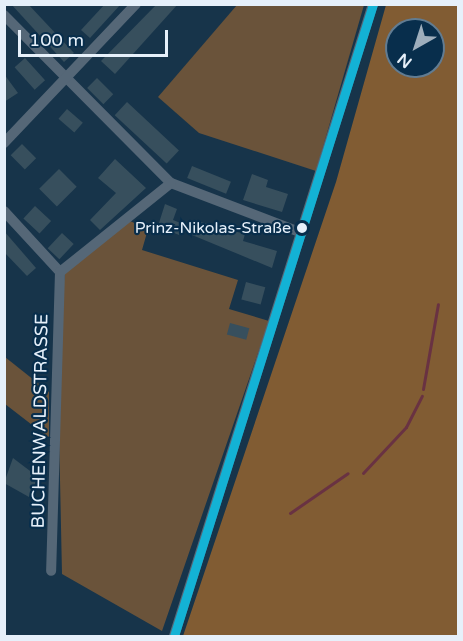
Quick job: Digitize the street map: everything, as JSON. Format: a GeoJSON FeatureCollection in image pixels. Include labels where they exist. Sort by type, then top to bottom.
{"type":"FeatureCollection","features":[{"type":"Feature","properties":{"kind":"street"},"geometry":{"type":"LineString","coordinates":[[4,143],[136,4]]}},
{"type":"Feature","properties":{"kind":"street"},"geometry":{"type":"LineString","coordinates":[[174,636],[373,4]]}},
{"type":"Feature","properties":{"kind":"street"},"geometry":{"type":"LineString","coordinates":[[4,15],[63,80],[171,183],[302,233]]}},
{"type":"Feature","properties":{"kind":"street"},"geometry":{"type":"LineString","coordinates":[[4,212],[60,272],[171,183]]}},
{"type":"Feature","properties":{"kind":"street","name":"BUCHENWALDSTRASSE"},"geometry":{"type":"LineString","coordinates":[[51,571],[60,272]]}},
{"type":"Feature","properties":{"kind":"shaded area"},"geometry":{"type":"Polygon","coordinates":[[[237,5],[364,5],[316,171],[199,133],[158,97],[237,5]]]}},
{"type":"Feature","properties":{"kind":"shaded area"},"geometry":{"type":"Polygon","coordinates":[[[386,5],[458,5],[458,636],[183,636],[336,182],[386,5]]]}},
{"type":"Feature","properties":{"kind":"shaded area"},"geometry":{"type":"Polygon","coordinates":[[[130,221],[148,229],[142,250],[238,280],[229,309],[269,321],[162,631],[62,574],[57,338],[65,273],[130,221]]]}},
{"type":"Feature","properties":{"kind":"shaded area"},"geometry":{"type":"Polygon","coordinates":[[[5,357],[49,392],[49,438],[5,404],[5,357]]]}},
{"type":"Feature","properties":{"kind":"building"},"geometry":{"type":"Polygon","coordinates":[[[11,4],[28,4],[74,53],[64,62],[11,4]]]}},
{"type":"Feature","properties":{"kind":"building"},"geometry":{"type":"Polygon","coordinates":[[[105,4],[121,4],[90,38],[81,30],[105,4]]]}},
{"type":"Feature","properties":{"kind":"building"},"geometry":{"type":"Polygon","coordinates":[[[157,4],[178,4],[115,74],[101,61],[157,4]]]}},
{"type":"Feature","properties":{"kind":"building"},"geometry":{"type":"Polygon","coordinates":[[[25,58],[45,80],[35,90],[15,67],[25,58]]]}},
{"type":"Feature","properties":{"kind":"building"},"geometry":{"type":"Polygon","coordinates":[[[4,74],[18,93],[4,102],[4,74]]]}},
{"type":"Feature","properties":{"kind":"building"},"geometry":{"type":"Polygon","coordinates":[[[97,78],[113,94],[103,104],[87,88],[97,78]]]}},
{"type":"Feature","properties":{"kind":"building"},"geometry":{"type":"Polygon","coordinates":[[[127,102],[179,150],[167,164],[115,115],[127,102]]]}},
{"type":"Feature","properties":{"kind":"building"},"geometry":{"type":"Polygon","coordinates":[[[67,109],[83,123],[74,133],[58,119],[67,109]]]}},
{"type":"Feature","properties":{"kind":"building"},"geometry":{"type":"Polygon","coordinates":[[[22,144],[36,158],[25,169],[11,155],[22,144]]]}},
{"type":"Feature","properties":{"kind":"building"},"geometry":{"type":"Polygon","coordinates":[[[115,159],[146,188],[100,230],[90,220],[116,193],[98,178],[115,159]]]}},
{"type":"Feature","properties":{"kind":"building"},"geometry":{"type":"Polygon","coordinates":[[[192,166],[231,182],[226,194],[187,178],[192,166]]]}},
{"type":"Feature","properties":{"kind":"building"},"geometry":{"type":"Polygon","coordinates":[[[59,169],[77,187],[57,206],[39,189],[59,169]]]}},
{"type":"Feature","properties":{"kind":"building"},"geometry":{"type":"Polygon","coordinates":[[[252,174],[268,180],[266,187],[288,194],[282,212],[243,200],[252,174]]]}},
{"type":"Feature","properties":{"kind":"building"},"geometry":{"type":"Polygon","coordinates":[[[165,204],[177,209],[173,220],[183,224],[179,235],[158,226],[165,204]]]}},
{"type":"Feature","properties":{"kind":"building"},"geometry":{"type":"Polygon","coordinates":[[[35,206],[51,221],[39,233],[23,218],[35,206]]]}},
{"type":"Feature","properties":{"kind":"building"},"geometry":{"type":"Polygon","coordinates":[[[197,221],[245,234],[243,241],[277,251],[272,268],[192,235],[197,221]]]}},
{"type":"Feature","properties":{"kind":"building"},"geometry":{"type":"Polygon","coordinates":[[[4,231],[36,268],[27,276],[4,252],[4,231]]]}},
{"type":"Feature","properties":{"kind":"building"},"geometry":{"type":"Polygon","coordinates":[[[62,233],[74,244],[59,259],[48,248],[62,233]]]}},
{"type":"Feature","properties":{"kind":"building"},"geometry":{"type":"Polygon","coordinates":[[[246,282],[265,287],[261,305],[241,299],[246,282]]]}},
{"type":"Feature","properties":{"kind":"building"},"geometry":{"type":"Polygon","coordinates":[[[230,323],[249,328],[246,340],[227,335],[230,323]]]}},
{"type":"Feature","properties":{"kind":"building"},"geometry":{"type":"Polygon","coordinates":[[[13,458],[38,477],[29,497],[4,483],[13,458]]]}},
{"type":"Feature","properties":{"kind":"waterway"},"geometry":{"type":"LineString","coordinates":[[423,389],[438,304]]}},
{"type":"Feature","properties":{"kind":"waterway"},"geometry":{"type":"LineString","coordinates":[[363,473],[406,427],[422,396]]}},
{"type":"Feature","properties":{"kind":"waterway"},"geometry":{"type":"LineString","coordinates":[[290,513],[348,473]]}},
{"type":"Feature","properties":{"kind":"transit line"},"geometry":{"type":"LineString","coordinates":[[174,636],[373,4]]}},
{"type":"Feature","properties":{"kind":"place","name":"Prinz-Nikolas-Straße"},"geometry":{"type":"Point","coordinates":[302,228]}}]}
